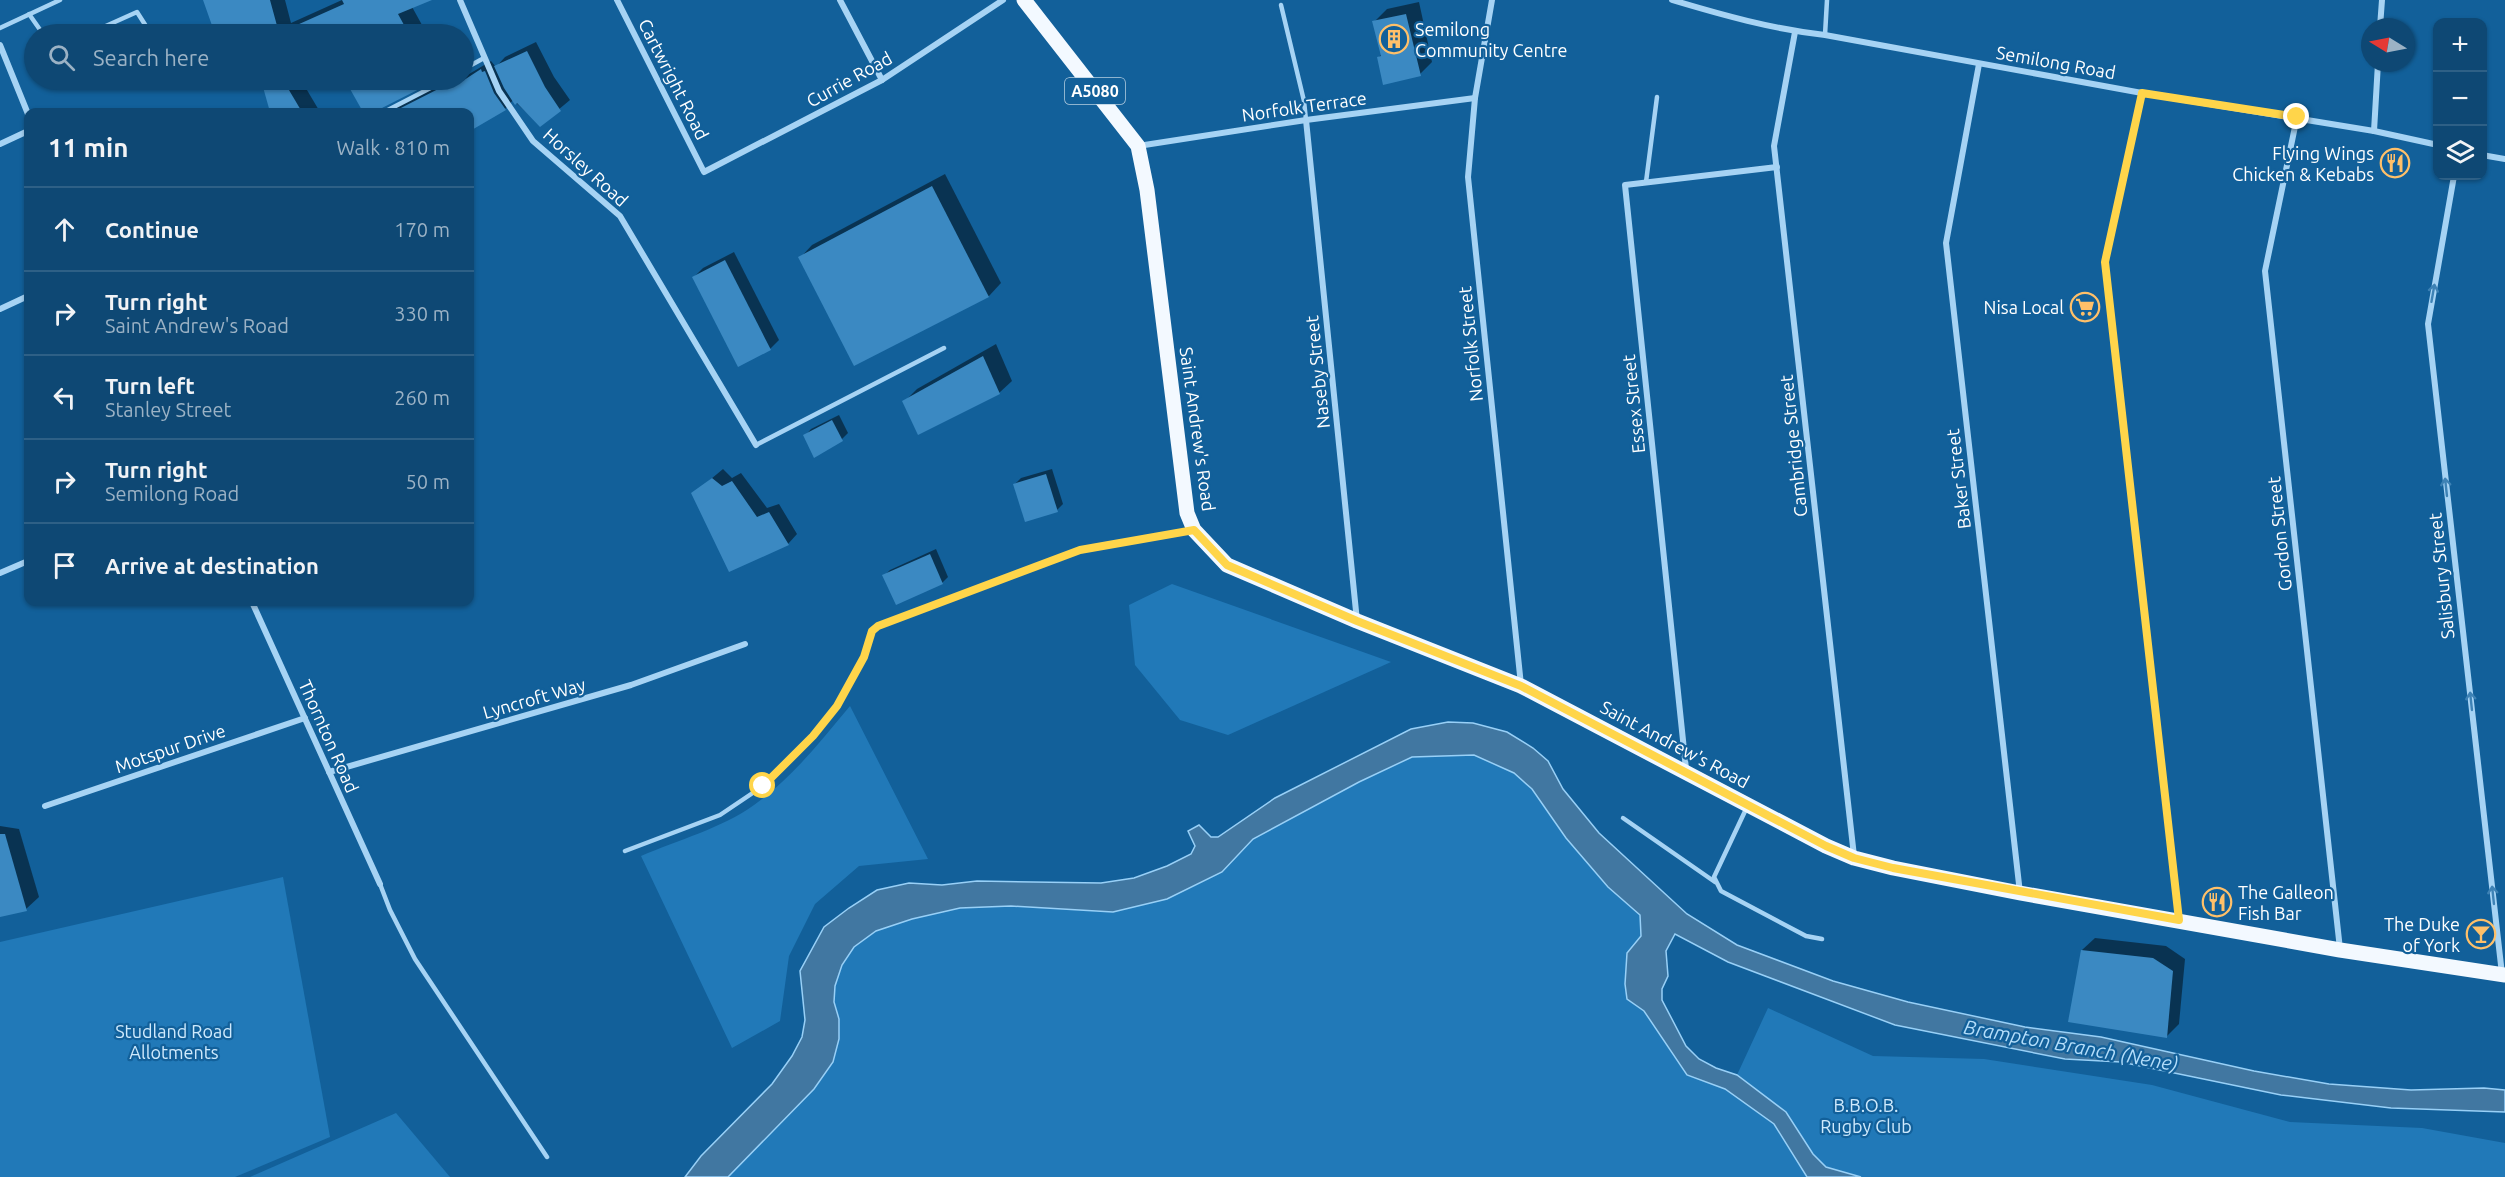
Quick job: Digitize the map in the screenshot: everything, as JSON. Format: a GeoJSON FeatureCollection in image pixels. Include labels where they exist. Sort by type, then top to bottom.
{"type":"FeatureCollection","features":[{"type":"Feature","properties":{"kind":"main road","name":"A5080"},"geometry":{"type":"LineString","coordinates":[[1024,0],[1137,146]]}},
{"type":"Feature","properties":{"kind":"main road","name":"Saint Andrew's Road"},"geometry":{"type":"LineString","coordinates":[[1137,146],[1148,190],[1187,513],[1194,530],[1227,565],[1357,621],[1521,686],[1826,846],[1854,858],[2020,893],[2340,950],[2503,974]]}},
{"type":"Feature","properties":{"kind":"street","name":"Horsley Road"},"geometry":{"type":"LineString","coordinates":[[460,0],[470,24]]}},
{"type":"Feature","properties":{"kind":"street","name":"Cartwright Road"},"geometry":{"type":"LineString","coordinates":[[617,0],[704,172]]}},
{"type":"Feature","properties":{"kind":"street"},"geometry":{"type":"LineString","coordinates":[[840,0],[882,80]]}},
{"type":"Feature","properties":{"kind":"street","name":"Currie Road"},"geometry":{"type":"LineString","coordinates":[[704,172],[882,80],[1003,0]]}},
{"type":"Feature","properties":{"kind":"street","name":"Norfolk Street"},"geometry":{"type":"LineString","coordinates":[[1492,0],[1475,98],[1468,177],[1521,686]]}},
{"type":"Feature","properties":{"kind":"street","name":"Semilong Road"},"geometry":{"type":"LineString","coordinates":[[1672,0],[1725,16],[1795,32],[1825,35],[2142,93],[2297,117],[2433,144]]}},
{"type":"Feature","properties":{"kind":"street"},"geometry":{"type":"LineString","coordinates":[[2381,18],[2382,0]]}},
{"type":"Feature","properties":{"kind":"street","name":"Cambridge Street"},"geometry":{"type":"LineString","coordinates":[[1795,32],[1774,146],[1854,858]]}},
{"type":"Feature","properties":{"kind":"street","name":"Horsley Road"},"geometry":{"type":"LineString","coordinates":[[474,34],[499,91],[533,141],[620,216],[756,445]]}},
{"type":"Feature","properties":{"kind":"street"},"geometry":{"type":"LineString","coordinates":[[1,47],[26,108]]}},
{"type":"Feature","properties":{"kind":"street","name":"Baker Street"},"geometry":{"type":"LineString","coordinates":[[1979,64],[1946,243],[2020,893]]}},
{"type":"Feature","properties":{"kind":"street"},"geometry":{"type":"LineString","coordinates":[[2374,131],[2377,72]]}},
{"type":"Feature","properties":{"kind":"street"},"geometry":{"type":"LineString","coordinates":[[2142,93],[2105,262],[2179,920]]}},
{"type":"Feature","properties":{"kind":"street","name":"Norfolk Terrace"},"geometry":{"type":"LineString","coordinates":[[1137,146],[1305,120],[1475,98]]}},
{"type":"Feature","properties":{"kind":"street","name":"Gordon Street"},"geometry":{"type":"LineString","coordinates":[[2297,117],[2265,271],[2340,950]]}},
{"type":"Feature","properties":{"kind":"street","name":"Naseby Street"},"geometry":{"type":"LineString","coordinates":[[1305,120],[1357,621]]}},
{"type":"Feature","properties":{"kind":"street"},"geometry":{"type":"LineString","coordinates":[[0,144],[24,133]]}},
{"type":"Feature","properties":{"kind":"street"},"geometry":{"type":"LineString","coordinates":[[2487,156],[2505,159]]}},
{"type":"Feature","properties":{"kind":"street","name":"Essex Street"},"geometry":{"type":"LineString","coordinates":[[1686,771],[1625,185],[1777,167]]}},
{"type":"Feature","properties":{"kind":"street","name":"Salisbury Street"},"geometry":{"type":"LineString","coordinates":[[2453,180],[2428,324],[2503,974]]}},
{"type":"Feature","properties":{"kind":"street"},"geometry":{"type":"LineString","coordinates":[[0,309],[24,298]]}},
{"type":"Feature","properties":{"kind":"street"},"geometry":{"type":"LineString","coordinates":[[0,573],[24,563]]}},
{"type":"Feature","properties":{"kind":"street","name":"Thornton Road"},"geometry":{"type":"LineString","coordinates":[[254,606],[380,884]]}},
{"type":"Feature","properties":{"kind":"street","name":"Lyncroft Way"},"geometry":{"type":"LineString","coordinates":[[329,772],[631,685],[745,644]]}},
{"type":"Feature","properties":{"kind":"street","name":"Motspur Drive"},"geometry":{"type":"LineString","coordinates":[[45,806],[305,718]]}},
{"type":"Feature","properties":{"kind":"lane"},"geometry":{"type":"LineString","coordinates":[[0,28],[60,0]]}},
{"type":"Feature","properties":{"kind":"lane"},"geometry":{"type":"LineString","coordinates":[[1825,35],[1827,0]]}},
{"type":"Feature","properties":{"kind":"lane"},"geometry":{"type":"LineString","coordinates":[[1281,5],[1305,101],[1305,120]]}},
{"type":"Feature","properties":{"kind":"lane"},"geometry":{"type":"LineString","coordinates":[[110,24],[137,12],[145,24]]}},
{"type":"Feature","properties":{"kind":"lane"},"geometry":{"type":"LineString","coordinates":[[30,14],[36,24]]}},
{"type":"Feature","properties":{"kind":"lane"},"geometry":{"type":"LineString","coordinates":[[474,64],[484,58]]}},
{"type":"Feature","properties":{"kind":"lane"},"geometry":{"type":"LineString","coordinates":[[392,108],[427,90]]}},
{"type":"Feature","properties":{"kind":"lane"},"geometry":{"type":"LineString","coordinates":[[1646,183],[1658,96]]}},
{"type":"Feature","properties":{"kind":"lane"},"geometry":{"type":"LineString","coordinates":[[756,445],[944,348]]}},
{"type":"Feature","properties":{"kind":"lane"},"geometry":{"type":"LineString","coordinates":[[626,851],[720,815],[763,786],[813,736],[837,706],[864,657],[872,631],[878,626],[1080,550],[1194,530]]}},
{"type":"Feature","properties":{"kind":"lane"},"geometry":{"type":"LineString","coordinates":[[1748,804],[1714,877],[1721,891],[1806,936],[1822,939]]}},
{"type":"Feature","properties":{"kind":"lane"},"geometry":{"type":"LineString","coordinates":[[1623,818],[1718,884]]}},
{"type":"Feature","properties":{"kind":"lane"},"geometry":{"type":"LineString","coordinates":[[380,884],[390,910],[415,958],[547,1157]]}},
{"type":"Feature","properties":{"kind":"green space"},"geometry":{"type":"Polygon","coordinates":[[[1172,584],[1391,662],[1228,735],[1180,720],[1135,665],[1129,605],[1172,584]]]}},
{"type":"Feature","properties":{"kind":"green space"},"geometry":{"type":"Polygon","coordinates":[[[850,706],[928,859],[859,866],[815,904],[789,956],[780,1021],[732,1048],[641,856],[714,827],[754,805],[793,771],[850,706]]]}},
{"type":"Feature","properties":{"kind":"green space"},"geometry":{"type":"Polygon","coordinates":[[[1474,755],[1514,773],[1532,789],[1566,838],[1608,887],[1640,915],[1641,936],[1627,999],[1644,1011],[1687,1075],[1725,1089],[1774,1124],[1807,1177],[728,1177],[814,1089],[839,1039],[839,1019],[834,1001],[835,986],[842,965],[854,947],[876,931],[912,919],[960,908],[1011,906],[1113,912],[1222,872],[1253,839],[1359,782],[1412,757],[1474,755]]]}},
{"type":"Feature","properties":{"kind":"green space","name":"Studland Road Allotments"},"geometry":{"type":"Polygon","coordinates":[[[283,877],[330,1137],[235,1177],[0,1177],[0,942],[283,877]]]}},
{"type":"Feature","properties":{"kind":"green space","name":"B.B.O.B. Rugby Club"},"geometry":{"type":"Polygon","coordinates":[[[1768,1008],[1873,1056],[1984,1059],[2152,1085],[2290,1122],[2422,1128],[2505,1143],[2505,1177],[1861,1177],[1826,1167],[1813,1154],[1786,1112],[1737,1075],[1768,1008]]]}},
{"type":"Feature","properties":{"kind":"green space"},"geometry":{"type":"Polygon","coordinates":[[[396,1113],[450,1177],[250,1177],[396,1113]]]}},
{"type":"Feature","properties":{"kind":"water","name":"Brampton Branch (Nene)"},"geometry":{"type":"Polygon","coordinates":[[[1448,722],[1473,723],[1507,732],[1533,748],[1548,761],[1563,789],[1599,833],[1687,914],[1737,945],[1833,981],[1908,1002],[2025,1027],[2101,1037],[2254,1071],[2329,1084],[2411,1090],[2484,1088],[2505,1090],[2505,1112],[2391,1108],[2281,1095],[2121,1062],[2065,1059],[1895,1025],[1728,962],[1675,934],[1666,951],[1668,976],[1662,989],[1662,1000],[1686,1046],[1699,1059],[1737,1075],[1786,1112],[1813,1154],[1826,1167],[1861,1177],[1807,1177],[1774,1124],[1725,1089],[1687,1075],[1644,1011],[1627,999],[1625,984],[1627,953],[1641,936],[1640,915],[1608,887],[1566,838],[1532,789],[1514,773],[1474,755],[1412,757],[1359,782],[1253,839],[1222,872],[1167,899],[1113,912],[1011,906],[960,908],[912,919],[876,931],[854,947],[842,965],[835,986],[834,1002],[839,1019],[839,1039],[833,1062],[814,1089],[728,1177],[685,1177],[701,1156],[772,1084],[792,1056],[802,1037],[805,1020],[800,971],[824,927],[877,890],[909,883],[942,885],[977,881],[1101,883],[1134,878],[1191,854],[1195,846],[1188,831],[1199,825],[1211,837],[1218,837],[1275,798],[1411,729],[1448,722]]]}},
{"type":"Feature","properties":{"kind":"building"},"geometry":{"type":"Polygon","coordinates":[[[203,0],[270,0],[277,24],[211,24],[203,0]]]}},
{"type":"Feature","properties":{"kind":"building"},"geometry":{"type":"Polygon","coordinates":[[[342,0],[432,0],[398,14],[404,24],[299,24],[344,4],[342,0]]]}},
{"type":"Feature","properties":{"kind":"building","name":"Semilong Community Centre"},"geometry":{"type":"Polygon","coordinates":[[[1406,14],[1421,76],[1383,85],[1377,57],[1381,56],[1372,21],[1406,14]]]}},
{"type":"Feature","properties":{"kind":"building"},"geometry":{"type":"Polygon","coordinates":[[[527,51],[545,87],[561,111],[540,127],[517,103],[515,105],[494,66],[527,51]]]}},
{"type":"Feature","properties":{"kind":"building"},"geometry":{"type":"Polygon","coordinates":[[[481,69],[482,72],[485,71],[494,93],[506,110],[474,129],[474,108],[401,108],[436,90],[474,90],[474,74],[481,69]]]}},
{"type":"Feature","properties":{"kind":"building"},"geometry":{"type":"Polygon","coordinates":[[[264,90],[289,90],[300,108],[269,108],[264,90]]]}},
{"type":"Feature","properties":{"kind":"building"},"geometry":{"type":"Polygon","coordinates":[[[351,90],[417,90],[382,108],[361,108],[351,90]]]}},
{"type":"Feature","properties":{"kind":"building"},"geometry":{"type":"Polygon","coordinates":[[[932,186],[989,297],[854,366],[798,257],[932,186]]]}},
{"type":"Feature","properties":{"kind":"building"},"geometry":{"type":"Polygon","coordinates":[[[725,260],[771,350],[738,367],[692,277],[725,260]]]}},
{"type":"Feature","properties":{"kind":"building"},"geometry":{"type":"Polygon","coordinates":[[[983,356],[1000,394],[918,435],[902,401],[983,356]]]}},
{"type":"Feature","properties":{"kind":"building"},"geometry":{"type":"Polygon","coordinates":[[[832,420],[843,441],[814,458],[803,435],[832,420]]]}},
{"type":"Feature","properties":{"kind":"building"},"geometry":{"type":"Polygon","coordinates":[[[1046,474],[1058,512],[1025,522],[1013,484],[1046,474]]]}},
{"type":"Feature","properties":{"kind":"building"},"geometry":{"type":"Polygon","coordinates":[[[712,478],[722,486],[732,481],[757,517],[769,512],[789,545],[729,572],[691,493],[712,478]]]}},
{"type":"Feature","properties":{"kind":"building"},"geometry":{"type":"Polygon","coordinates":[[[930,554],[943,584],[896,605],[882,575],[930,554]]]}},
{"type":"Feature","properties":{"kind":"building"},"geometry":{"type":"Polygon","coordinates":[[[0,834],[5,834],[27,911],[0,917],[0,834]]]}},
{"type":"Feature","properties":{"kind":"building"},"geometry":{"type":"Polygon","coordinates":[[[2081,950],[2153,958],[2173,971],[2167,1038],[2068,1022],[2081,950]]]}},
{"type":"Feature","properties":{"kind":"place","name":"Semilong Community Centre"},"geometry":{"type":"Point","coordinates":[1394,39]}},
{"type":"Feature","properties":{"kind":"place","name":"Flying Wings Chicken & Kebabs"},"geometry":{"type":"Point","coordinates":[2395,163]}},
{"type":"Feature","properties":{"kind":"place","name":"Nisa Local"},"geometry":{"type":"Point","coordinates":[2085,307]}},
{"type":"Feature","properties":{"kind":"place","name":"The Galleon Fish Bar"},"geometry":{"type":"Point","coordinates":[2217,902]}},
{"type":"Feature","properties":{"kind":"place","name":"The Duke of York"},"geometry":{"type":"Point","coordinates":[2481,934]}},
{"type":"Feature","properties":{"kind":"route"},"geometry":{"type":"LineString","coordinates":[[763,786],[813,736],[837,706],[864,657],[872,631],[878,626],[1080,550],[1194,530],[1227,565],[1357,621],[1521,686],[1826,846],[1854,858],[2020,893],[2179,920],[2105,262],[2142,93],[2297,117]]}}]}
